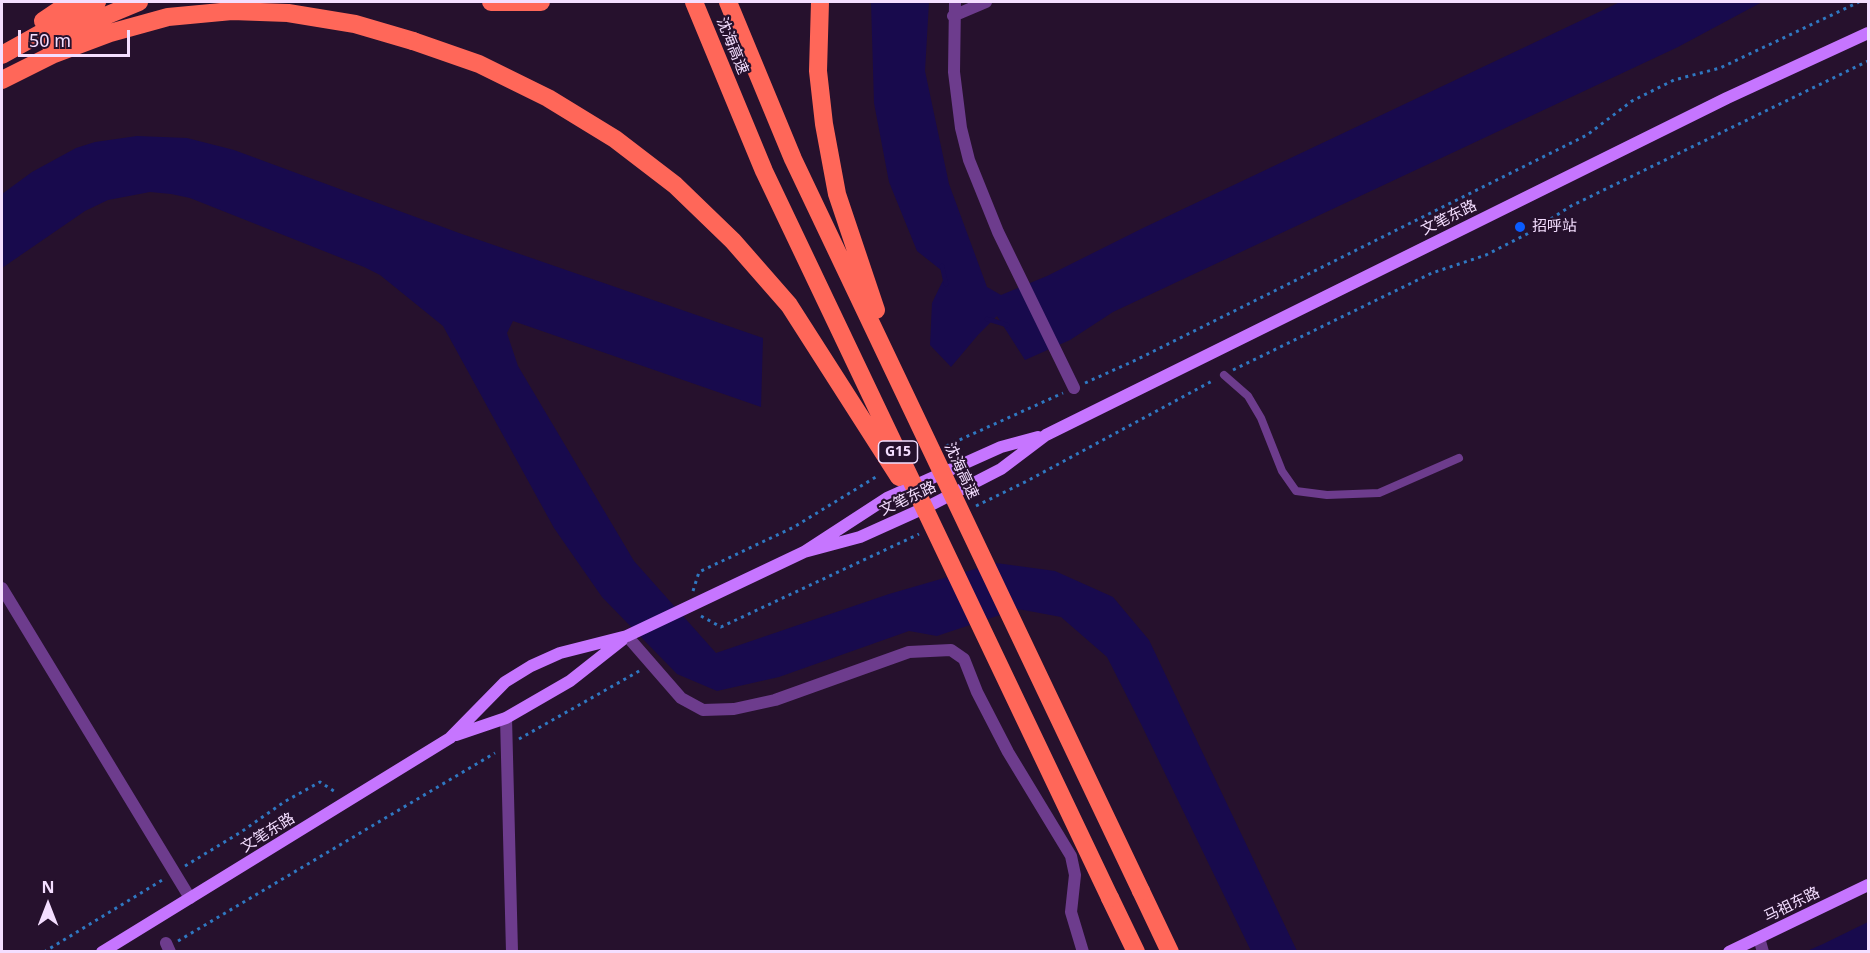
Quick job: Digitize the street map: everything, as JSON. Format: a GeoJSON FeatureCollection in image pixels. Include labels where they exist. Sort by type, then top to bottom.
{"type":"FeatureCollection","features":[{"type":"Feature","properties":{"kind":"highway"},"geometry":{"type":"LineString","coordinates":[[2,49],[71,2]]}},
{"type":"Feature","properties":{"kind":"highway"},"geometry":{"type":"LineString","coordinates":[[2,55],[97,2]]}},
{"type":"Feature","properties":{"kind":"highway"},"geometry":{"type":"LineString","coordinates":[[2,79],[42,51],[98,19],[139,2]]}},
{"type":"Feature","properties":{"kind":"highway"},"geometry":{"type":"LineString","coordinates":[[491,2],[541,2]]}},
{"type":"Feature","properties":{"kind":"highway","name":"沈海高速"},"geometry":{"type":"LineString","coordinates":[[694,2],[764,171],[1136,951]]}},
{"type":"Feature","properties":{"kind":"highway","name":"沈海高速"},"geometry":{"type":"LineString","coordinates":[[728,2],[793,159],[968,510],[1170,951]]}},
{"type":"Feature","properties":{"kind":"highway"},"geometry":{"type":"LineString","coordinates":[[820,2],[818,71],[824,124],[837,194],[877,315],[968,510]]}},
{"type":"Feature","properties":{"kind":"highway"},"geometry":{"type":"LineString","coordinates":[[2,79],[54,54],[110,33],[168,17],[232,10],[288,13],[355,24],[479,64],[548,98],[615,140],[683,193],[733,241],[789,304],[941,544]]}},
{"type":"Feature","properties":{"kind":"main road","name":"文笔东路"},"geometry":{"type":"LineString","coordinates":[[804,552],[860,537],[931,506],[1001,469],[1046,435],[1727,98],[1869,33]]}},
{"type":"Feature","properties":{"kind":"main road","name":"文笔东路"},"geometry":{"type":"LineString","coordinates":[[450,738],[506,682],[531,666],[560,653],[627,636],[804,552],[887,498],[1001,447],[1046,435]]}},
{"type":"Feature","properties":{"kind":"main road","name":"文笔东路"},"geometry":{"type":"LineString","coordinates":[[102,951],[450,738],[506,718],[570,681],[627,636]]}},
{"type":"Feature","properties":{"kind":"main road","name":"马祖东路"},"geometry":{"type":"LineString","coordinates":[[1729,951],[1869,885]]}},
{"type":"Feature","properties":{"kind":"street"},"geometry":{"type":"LineString","coordinates":[[955,2],[954,72],[965,144],[975,177],[987,209],[1074,388]]}},
{"type":"Feature","properties":{"kind":"street"},"geometry":{"type":"LineString","coordinates":[[953,16],[986,2]]}},
{"type":"Feature","properties":{"kind":"street"},"geometry":{"type":"LineString","coordinates":[[2,588],[190,898]]}},
{"type":"Feature","properties":{"kind":"street"},"geometry":{"type":"LineString","coordinates":[[627,636],[681,698],[704,710],[734,709],[775,700],[909,652],[951,650],[964,659],[976,692],[1008,752],[1071,856],[1075,875],[1071,912],[1083,951]]}},
{"type":"Feature","properties":{"kind":"street"},"geometry":{"type":"LineString","coordinates":[[506,718],[512,951]]}},
{"type":"Feature","properties":{"kind":"street"},"geometry":{"type":"LineString","coordinates":[[1759,938],[1763,951]]}},
{"type":"Feature","properties":{"kind":"lane"},"geometry":{"type":"LineString","coordinates":[[1224,375],[1248,396],[1261,418],[1282,471],[1296,490],[1327,495],[1379,494],[1459,458]]}},
{"type":"Feature","properties":{"kind":"path"},"geometry":{"type":"LineString","coordinates":[[946,446],[997,425],[1136,360],[1587,135],[1632,101],[1674,80],[1719,68],[1859,2]]}},
{"type":"Feature","properties":{"kind":"path"},"geometry":{"type":"LineString","coordinates":[[968,510],[1027,481],[1224,375],[1432,273],[1486,255],[1527,234],[1571,206],[1869,61]]}},
{"type":"Feature","properties":{"kind":"path"},"geometry":{"type":"LineString","coordinates":[[884,472],[794,527],[699,572],[687,607],[721,627],[922,532]]}},
{"type":"Feature","properties":{"kind":"path"},"geometry":{"type":"LineString","coordinates":[[168,947],[507,746],[651,664]]}},
{"type":"Feature","properties":{"kind":"path"},"geometry":{"type":"LineString","coordinates":[[44,951],[320,782],[348,801]]}},
{"type":"Feature","properties":{"kind":"shaded area"},"geometry":{"type":"Polygon","coordinates":[[[871,2],[929,2],[925,71],[949,184],[987,287],[1001,295],[1047,276],[1143,228],[1620,2],[1762,2],[1678,47],[1113,312],[1070,340],[1025,360],[997,316],[951,367],[930,345],[932,303],[946,274],[917,251],[889,182],[874,103],[871,2]]]}},
{"type":"Feature","properties":{"kind":"shaded area"},"geometry":{"type":"Polygon","coordinates":[[[137,136],[187,138],[234,150],[459,233],[763,338],[761,407],[513,321],[507,333],[518,366],[634,561],[716,653],[889,594],[996,563],[1055,571],[1113,597],[1149,640],[1297,951],[1251,951],[1107,657],[1061,617],[1018,609],[937,636],[909,631],[779,677],[717,691],[677,674],[602,597],[554,528],[443,326],[380,275],[190,198],[150,192],[108,200],[85,211],[2,268],[2,194],[32,172],[76,148],[95,142],[137,136]]]}},
{"type":"Feature","properties":{"kind":"shaded area"},"geometry":{"type":"Polygon","coordinates":[[[1868,922],[1868,951],[1807,951],[1823,944],[1868,922]]]}},
{"type":"Feature","properties":{"kind":"waterway"},"geometry":{"type":"LineString","coordinates":[[942,266],[946,284]]}},
{"type":"Feature","properties":{"kind":"waterway"},"geometry":{"type":"LineString","coordinates":[[987,319],[1007,325]]}},
{"type":"Feature","properties":{"kind":"place","name":"招呼站"},"geometry":{"type":"Point","coordinates":[1520,227]}}]}
